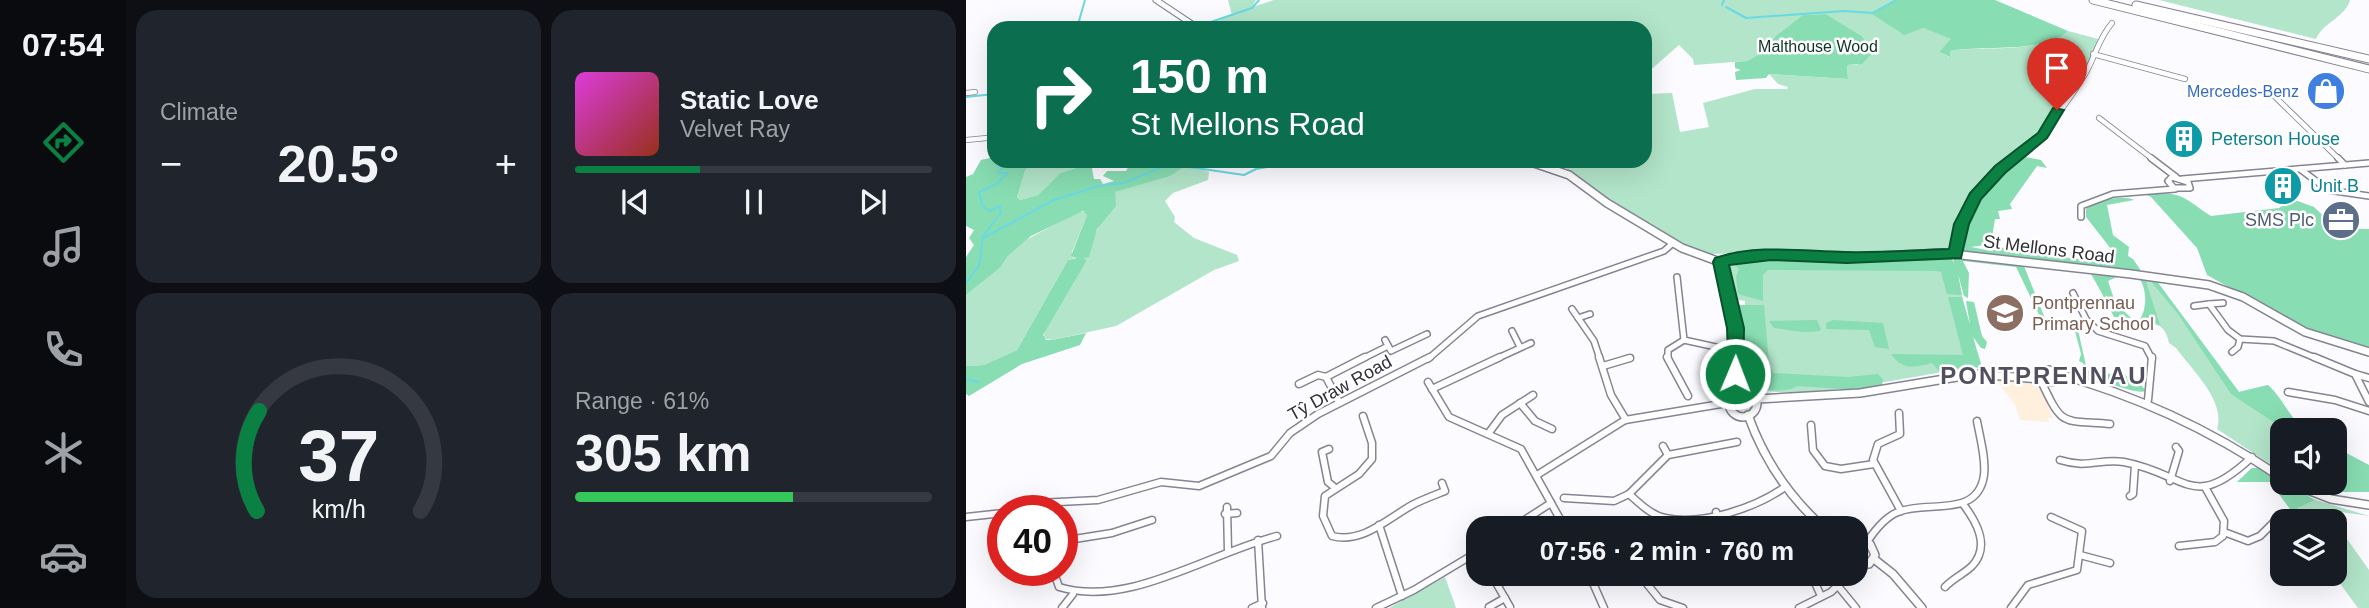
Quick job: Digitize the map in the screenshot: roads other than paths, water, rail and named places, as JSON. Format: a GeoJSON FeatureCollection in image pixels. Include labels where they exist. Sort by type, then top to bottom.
{"type":"FeatureCollection","features":[{"type":"Feature","properties":{"kind":"highway"},"geometry":{"type":"LineString","coordinates":[[2093,0],[2111,1],[2369,61]]}},
{"type":"Feature","properties":{"kind":"highway"},"geometry":{"type":"LineString","coordinates":[[2111,1],[2369,70]]}},
{"type":"Feature","properties":{"kind":"main road"},"geometry":{"type":"LineString","coordinates":[[1156,0],[1188,21]]}},
{"type":"Feature","properties":{"kind":"main road"},"geometry":{"type":"LineString","coordinates":[[1546,168],[1578,180],[1607,203],[1674,243],[1720,262]]}},
{"type":"Feature","properties":{"kind":"main road","name":"St Mellons Road"},"geometry":{"type":"LineString","coordinates":[[1720,262],[1738,256],[1771,254],[1847,258],[1955,254],[2209,285],[2243,298],[2305,332],[2369,352]]}},
{"type":"Feature","properties":{"kind":"street"},"geometry":{"type":"LineString","coordinates":[[1955,254],[1961,224],[1975,197],[2000,169],[2043,135],[2064,100],[2090,69],[2093,54],[2102,35],[2112,23]]}},
{"type":"Feature","properties":{"kind":"street"},"geometry":{"type":"LineString","coordinates":[[2093,54],[2121,64],[2185,79]]}},
{"type":"Feature","properties":{"kind":"street"},"geometry":{"type":"LineString","coordinates":[[2269,91],[2345,165]]}},
{"type":"Feature","properties":{"kind":"street"},"geometry":{"type":"LineString","coordinates":[[966,93],[975,92]]}},
{"type":"Feature","properties":{"kind":"street"},"geometry":{"type":"LineString","coordinates":[[2099,118],[2164,169],[2182,179],[2369,163]]}},
{"type":"Feature","properties":{"kind":"street"},"geometry":{"type":"LineString","coordinates":[[2111,126],[2116,120]]}},
{"type":"Feature","properties":{"kind":"street"},"geometry":{"type":"LineString","coordinates":[[966,140],[986,138]]}},
{"type":"Feature","properties":{"kind":"street"},"geometry":{"type":"LineString","coordinates":[[2164,169],[2168,181],[2175,189]]}},
{"type":"Feature","properties":{"kind":"street"},"geometry":{"type":"LineString","coordinates":[[2300,169],[2328,190],[2369,196]]}},
{"type":"Feature","properties":{"kind":"street"},"geometry":{"type":"LineString","coordinates":[[2155,188],[2176,177]]}},
{"type":"Feature","properties":{"kind":"street"},"geometry":{"type":"LineString","coordinates":[[2182,179],[2192,197]]}},
{"type":"Feature","properties":{"kind":"street"},"geometry":{"type":"LineString","coordinates":[[2081,218],[2080,208],[2086,202],[2155,188],[2188,188],[2204,179]]}},
{"type":"Feature","properties":{"kind":"street","name":"Tŷ Draw Road"},"geometry":{"type":"LineString","coordinates":[[1078,501],[1098,500],[1161,482],[1199,486],[1271,456],[1290,433],[1339,402],[1426,360],[1478,316],[1664,251],[1674,243]]}},
{"type":"Feature","properties":{"kind":"street"},"geometry":{"type":"LineString","coordinates":[[1720,262],[1735,328],[1734,351],[1738,390]]}},
{"type":"Feature","properties":{"kind":"street"},"geometry":{"type":"LineString","coordinates":[[1677,276],[1681,333],[1684,340],[1692,344],[1734,351]]}},
{"type":"Feature","properties":{"kind":"street"},"geometry":{"type":"LineString","coordinates":[[2073,293],[2092,327],[2105,335],[2135,341],[2151,354],[2153,362],[2148,400]]}},
{"type":"Feature","properties":{"kind":"street"},"geometry":{"type":"LineString","coordinates":[[2194,306],[2223,303]]}},
{"type":"Feature","properties":{"kind":"street"},"geometry":{"type":"LineString","coordinates":[[2209,304],[2228,330],[2240,339],[2253,342],[2274,341],[2369,378]]}},
{"type":"Feature","properties":{"kind":"street"},"geometry":{"type":"LineString","coordinates":[[1572,309],[1594,341],[1611,395],[1626,420]]}},
{"type":"Feature","properties":{"kind":"street"},"geometry":{"type":"LineString","coordinates":[[1578,318],[1590,314]]}},
{"type":"Feature","properties":{"kind":"street"},"geometry":{"type":"LineString","coordinates":[[1512,331],[1520,346]]}},
{"type":"Feature","properties":{"kind":"street"},"geometry":{"type":"LineString","coordinates":[[1326,377],[1387,343],[1391,351],[1427,334]]}},
{"type":"Feature","properties":{"kind":"street"},"geometry":{"type":"LineString","coordinates":[[2232,352],[2238,348],[2240,339]]}},
{"type":"Feature","properties":{"kind":"street"},"geometry":{"type":"LineString","coordinates":[[1684,340],[1668,350],[1666,355],[1688,391]]}},
{"type":"Feature","properties":{"kind":"street"},"geometry":{"type":"LineString","coordinates":[[1432,389],[1531,343]]}},
{"type":"Feature","properties":{"kind":"street"},"geometry":{"type":"LineString","coordinates":[[1603,366],[1630,358]]}},
{"type":"Feature","properties":{"kind":"street"},"geometry":{"type":"LineString","coordinates":[[1727,403],[1730,395],[1738,390],[1747,391],[1757,399],[1873,391],[1970,373],[2018,374],[2043,368],[2148,400],[2204,427],[2270,470]]}},
{"type":"Feature","properties":{"kind":"street"},"geometry":{"type":"LineString","coordinates":[[2037,370],[2048,392],[2053,411],[2064,419],[2110,424]]}},
{"type":"Feature","properties":{"kind":"street"},"geometry":{"type":"LineString","coordinates":[[2048,392],[2051,372]]}},
{"type":"Feature","properties":{"kind":"street"},"geometry":{"type":"LineString","coordinates":[[1299,384],[1318,374],[1326,377],[1339,402]]}},
{"type":"Feature","properties":{"kind":"street"},"geometry":{"type":"LineString","coordinates":[[2018,374],[2051,381],[2073,379]]}},
{"type":"Feature","properties":{"kind":"street"},"geometry":{"type":"LineString","coordinates":[[2356,374],[2369,402]]}},
{"type":"Feature","properties":{"kind":"street"},"geometry":{"type":"LineString","coordinates":[[1429,382],[1449,417],[1515,444],[1528,458],[1558,516]]}},
{"type":"Feature","properties":{"kind":"street"},"geometry":{"type":"LineString","coordinates":[[2288,392],[2324,398],[2369,411]]}},
{"type":"Feature","properties":{"kind":"street"},"geometry":{"type":"LineString","coordinates":[[1488,434],[1502,415],[1533,395]]}},
{"type":"Feature","properties":{"kind":"street"},"geometry":{"type":"LineString","coordinates":[[2324,398],[2330,408]]}},
{"type":"Feature","properties":{"kind":"street"},"geometry":{"type":"LineString","coordinates":[[1727,403],[1734,413],[1748,415],[1755,410],[1757,399]]}},
{"type":"Feature","properties":{"kind":"street"},"geometry":{"type":"LineString","coordinates":[[1520,403],[1552,429]]}},
{"type":"Feature","properties":{"kind":"street"},"geometry":{"type":"LineString","coordinates":[[1537,475],[1573,454],[1601,432],[1626,420],[1662,411],[1706,409],[1727,403]]}},
{"type":"Feature","properties":{"kind":"street"},"geometry":{"type":"LineString","coordinates":[[1899,413],[1900,434],[1875,447],[1874,464],[1901,511]]}},
{"type":"Feature","properties":{"kind":"street"},"geometry":{"type":"LineString","coordinates":[[1748,415],[1765,456],[1785,488],[1812,516]]}},
{"type":"Feature","properties":{"kind":"street"},"geometry":{"type":"LineString","coordinates":[[1363,416],[1373,452],[1368,466],[1353,477],[1333,486],[1321,505],[1332,536],[1346,539],[1379,525],[1409,507],[1445,491],[1442,483]]}},
{"type":"Feature","properties":{"kind":"street"},"geometry":{"type":"LineString","coordinates":[[1868,541],[1882,524],[1901,511],[1963,504],[1976,493],[1982,483],[1983,465],[1978,421]]}},
{"type":"Feature","properties":{"kind":"street"},"geometry":{"type":"LineString","coordinates":[[1811,425],[1812,450],[1825,466],[1843,470],[1874,464]]}},
{"type":"Feature","properties":{"kind":"street"},"geometry":{"type":"LineString","coordinates":[[1356,429],[1366,426]]}},
{"type":"Feature","properties":{"kind":"street"},"geometry":{"type":"LineString","coordinates":[[1724,436],[1728,444]]}},
{"type":"Feature","properties":{"kind":"street"},"geometry":{"type":"LineString","coordinates":[[1564,498],[1575,496],[1611,502],[1629,494],[1654,466],[1668,455],[1737,442]]}},
{"type":"Feature","properties":{"kind":"street"},"geometry":{"type":"LineString","coordinates":[[1663,446],[1668,455]]}},
{"type":"Feature","properties":{"kind":"street"},"geometry":{"type":"LineString","coordinates":[[2170,481],[2179,451],[2176,447]]}},
{"type":"Feature","properties":{"kind":"street"},"geometry":{"type":"LineString","coordinates":[[1329,449],[1322,452],[1328,482],[1333,486]]}},
{"type":"Feature","properties":{"kind":"street"},"geometry":{"type":"LineString","coordinates":[[2060,460],[2085,466],[2108,461],[2135,465],[2188,488],[2205,487],[2229,480],[2252,457]]}},
{"type":"Feature","properties":{"kind":"street"},"geometry":{"type":"LineString","coordinates":[[2130,496],[2133,494],[2135,465]]}},
{"type":"Feature","properties":{"kind":"street"},"geometry":{"type":"LineString","coordinates":[[2205,487],[2220,512],[2224,532]]}},
{"type":"Feature","properties":{"kind":"street"},"geometry":{"type":"LineString","coordinates":[[1575,496],[1577,488]]}},
{"type":"Feature","properties":{"kind":"street"},"geometry":{"type":"LineString","coordinates":[[1629,494],[1645,507],[1670,519],[1752,505],[1785,488]]}},
{"type":"Feature","properties":{"kind":"street"},"geometry":{"type":"LineString","coordinates":[[2320,495],[2369,506]]}},
{"type":"Feature","properties":{"kind":"street"},"geometry":{"type":"LineString","coordinates":[[1531,516],[1551,503]]}},
{"type":"Feature","properties":{"kind":"street"},"geometry":{"type":"LineString","coordinates":[[1945,587],[1973,565],[1980,552],[1979,530],[1963,504]]}},
{"type":"Feature","properties":{"kind":"street"},"geometry":{"type":"LineString","coordinates":[[1228,551],[1226,511],[1237,513]]}},
{"type":"Feature","properties":{"kind":"street"},"geometry":{"type":"LineString","coordinates":[[1716,512],[1717,516]]}},
{"type":"Feature","properties":{"kind":"street"},"geometry":{"type":"LineString","coordinates":[[966,517],[987,515]]}},
{"type":"Feature","properties":{"kind":"street"},"geometry":{"type":"LineString","coordinates":[[2011,608],[2028,585],[2074,573],[2080,555],[2082,531],[2051,517]]}},
{"type":"Feature","properties":{"kind":"street"},"geometry":{"type":"LineString","coordinates":[[1078,540],[1152,520]]}},
{"type":"Feature","properties":{"kind":"street"},"geometry":{"type":"LineString","coordinates":[[1379,525],[1402,596]]}},
{"type":"Feature","properties":{"kind":"street"},"geometry":{"type":"LineString","coordinates":[[2224,532],[2248,541],[2260,536],[2270,526]]}},
{"type":"Feature","properties":{"kind":"street"},"geometry":{"type":"LineString","coordinates":[[2179,546],[2215,542],[2224,532]]}},
{"type":"Feature","properties":{"kind":"street"},"geometry":{"type":"LineString","coordinates":[[1059,586],[1073,594],[1104,598],[1130,593],[1228,551],[1278,536]]}},
{"type":"Feature","properties":{"kind":"street"},"geometry":{"type":"LineString","coordinates":[[1252,608],[1263,606],[1258,540]]}},
{"type":"Feature","properties":{"kind":"street"},"geometry":{"type":"LineString","coordinates":[[1868,543],[1875,551],[1874,559],[1868,564]]}},
{"type":"Feature","properties":{"kind":"street"},"geometry":{"type":"LineString","coordinates":[[2080,555],[2110,562]]}},
{"type":"Feature","properties":{"kind":"street"},"geometry":{"type":"LineString","coordinates":[[1376,608],[1466,559]]}},
{"type":"Feature","properties":{"kind":"street"},"geometry":{"type":"LineString","coordinates":[[1874,559],[1893,574],[1922,608]]}},
{"type":"Feature","properties":{"kind":"street"},"geometry":{"type":"LineString","coordinates":[[1498,586],[1510,607]]}},
{"type":"Feature","properties":{"kind":"street"},"geometry":{"type":"LineString","coordinates":[[1594,586],[1604,608]]}},
{"type":"Feature","properties":{"kind":"street"},"geometry":{"type":"LineString","coordinates":[[1649,586],[1660,600],[1682,608]]}},
{"type":"Feature","properties":{"kind":"street"},"geometry":{"type":"LineString","coordinates":[[1816,586],[1821,596]]}},
{"type":"Feature","properties":{"kind":"street"},"geometry":{"type":"LineString","coordinates":[[1799,608],[1839,586],[1856,608]]}},
{"type":"Feature","properties":{"kind":"street"},"geometry":{"type":"LineString","coordinates":[[1062,608],[1073,594]]}},
{"type":"Feature","properties":{"kind":"street"},"geometry":{"type":"LineString","coordinates":[[1489,607],[1505,598]]}},
{"type":"Feature","properties":{"kind":"waterway"},"geometry":{"type":"LineString","coordinates":[[1079,21],[1085,0]]}},
{"type":"Feature","properties":{"kind":"waterway"},"geometry":{"type":"LineString","coordinates":[[1214,21],[1252,8],[1259,0]]}},
{"type":"Feature","properties":{"kind":"waterway"},"geometry":{"type":"LineString","coordinates":[[1722,5],[1724,0]]}},
{"type":"Feature","properties":{"kind":"waterway"},"geometry":{"type":"LineString","coordinates":[[1726,7],[1746,18],[1844,11],[1873,13],[1896,0]]}},
{"type":"Feature","properties":{"kind":"waterway"},"geometry":{"type":"LineString","coordinates":[[966,97],[987,95]]}},
{"type":"Feature","properties":{"kind":"waterway"},"geometry":{"type":"LineString","coordinates":[[966,283],[979,266],[983,236],[1001,213],[1000,206],[989,211],[982,205],[979,192],[995,185],[1008,173],[998,173],[1001,168]]}},
{"type":"Feature","properties":{"kind":"waterway"},"geometry":{"type":"LineString","coordinates":[[983,238],[1054,200],[1099,186],[1124,183],[1160,168]]}},
{"type":"Feature","properties":{"kind":"waterway"},"geometry":{"type":"LineString","coordinates":[[1196,168],[1244,175],[1262,168]]}},
{"type":"Feature","properties":{"kind":"waterway"},"geometry":{"type":"LineString","coordinates":[[966,379],[978,382]]}},
{"type":"Feature","properties":{"kind":"place","name":"Mercedes-Benz"},"geometry":{"type":"Point","coordinates":[2326,91]}},
{"type":"Feature","properties":{"kind":"place","name":"Peterson House"},"geometry":{"type":"Point","coordinates":[2184,139]}},
{"type":"Feature","properties":{"kind":"place","name":"Unit B"},"geometry":{"type":"Point","coordinates":[2283,186]}},
{"type":"Feature","properties":{"kind":"place","name":"SMS Plc"},"geometry":{"type":"Point","coordinates":[2341,220]}},
{"type":"Feature","properties":{"kind":"place","name":"Pontprennau Primary School"},"geometry":{"type":"Point","coordinates":[2005,313]}},
{"type":"Feature","properties":{"kind":"district","name":"PONTPRENNAU"},"geometry":{"type":"Point","coordinates":[2044,375]}},
{"type":"Feature","properties":{"kind":"park label","name":"Malthouse Wood"},"geometry":{"type":"Point","coordinates":[1818,46]}}]}
